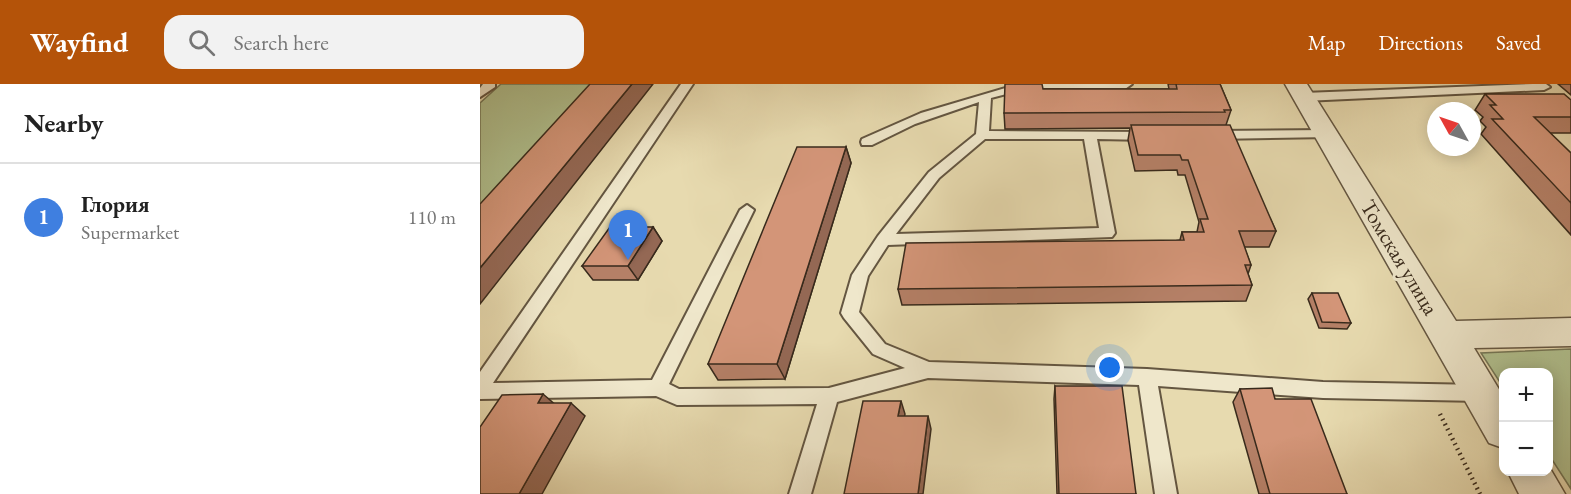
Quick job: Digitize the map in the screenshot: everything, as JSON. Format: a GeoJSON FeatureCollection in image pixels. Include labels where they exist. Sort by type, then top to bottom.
{"type":"FeatureCollection","features":[{"type":"Feature","properties":{"kind":"street","name":"Томская улица"},"geometry":{"type":"LineString","coordinates":[[1300,90],[1499,423]]}},
{"type":"Feature","properties":{"kind":"street"},"geometry":{"type":"LineString","coordinates":[[1445,334],[1571,332]]}},
{"type":"Feature","properties":{"kind":"street"},"geometry":{"type":"LineString","coordinates":[[1532,476],[1542,494]]}},
{"type":"Feature","properties":{"kind":"lane"},"geometry":{"type":"LineString","coordinates":[[480,94],[489,87],[489,84]]}},
{"type":"Feature","properties":{"kind":"lane"},"geometry":{"type":"LineString","coordinates":[[480,389],[687,84]]}},
{"type":"Feature","properties":{"kind":"lane"},"geometry":{"type":"LineString","coordinates":[[867,142],[890,128],[934,110],[1031,85],[1125,86],[1126,84]]}},
{"type":"Feature","properties":{"kind":"lane"},"geometry":{"type":"LineString","coordinates":[[1300,90],[1545,88]]}},
{"type":"Feature","properties":{"kind":"lane"},"geometry":{"type":"LineString","coordinates":[[982,135],[985,96]]}},
{"type":"Feature","properties":{"kind":"lane"},"geometry":{"type":"LineString","coordinates":[[1197,135],[1327,134]]}},
{"type":"Feature","properties":{"kind":"lane"},"geometry":{"type":"LineString","coordinates":[[928,370],[879,349],[850,313],[860,275],[883,240],[934,175],[982,135],[1161,135]]}},
{"type":"Feature","properties":{"kind":"lane"},"geometry":{"type":"LineString","coordinates":[[883,240],[1107,232],[1090,136]]}},
{"type":"Feature","properties":{"kind":"lane"},"geometry":{"type":"LineString","coordinates":[[658,388],[747,210]]}},
{"type":"Feature","properties":{"kind":"lane"},"geometry":{"type":"LineString","coordinates":[[480,389],[658,388],[676,397],[829,396],[928,370],[1147,377],[1323,390],[1481,393]]}},
{"type":"Feature","properties":{"kind":"lane"},"geometry":{"type":"LineString","coordinates":[[1147,377],[1166,494]]}},
{"type":"Feature","properties":{"kind":"lane"},"geometry":{"type":"LineString","coordinates":[[800,494],[829,396]]}},
{"type":"Feature","properties":{"kind":"path"},"geometry":{"type":"LineString","coordinates":[[1430,393],[1480,494]]}},
{"type":"Feature","properties":{"kind":"green space"},"geometry":{"type":"Polygon","coordinates":[[[501,84],[596,84],[480,209],[480,103],[501,84]]]}},
{"type":"Feature","properties":{"kind":"green space"},"geometry":{"type":"Polygon","coordinates":[[[1571,349],[1571,489],[1553,461],[1553,368],[1499,368],[1499,381],[1481,353],[1571,349]]]}},
{"type":"Feature","properties":{"kind":"building"},"geometry":{"type":"Polygon","coordinates":[[[590,84],[632,84],[480,268],[480,204],[590,84]]]}},
{"type":"Feature","properties":{"kind":"building"},"geometry":{"type":"Polygon","coordinates":[[[1005,84],[1042,84],[1043,89],[1177,89],[1176,84],[1220,84],[1231,110],[1224,110],[1225,112],[1004,113],[1005,84]]]}},
{"type":"Feature","properties":{"kind":"building"},"geometry":{"type":"Polygon","coordinates":[[[1485,94],[1564,94],[1571,100],[1571,117],[1534,117],[1571,153],[1571,203],[1492,119],[1503,119],[1490,105],[1496,105],[1485,94]]]}},
{"type":"Feature","properties":{"kind":"building"},"geometry":{"type":"Polygon","coordinates":[[[1131,125],[1230,125],[1276,231],[1239,231],[1251,265],[1245,265],[1252,285],[898,289],[906,243],[1184,240],[1182,232],[1204,232],[1200,219],[1208,219],[1188,160],[1182,160],[1180,155],[1138,155],[1131,125]]]}},
{"type":"Feature","properties":{"kind":"building"},"geometry":{"type":"Polygon","coordinates":[[[797,147],[846,147],[777,364],[708,364],[797,147]]]}},
{"type":"Feature","properties":{"kind":"building"},"geometry":{"type":"Polygon","coordinates":[[[610,227],[653,227],[628,266],[582,266],[610,227]]]}},
{"type":"Feature","properties":{"kind":"building"},"geometry":{"type":"Polygon","coordinates":[[[1312,293],[1338,293],[1351,323],[1322,322],[1312,293]]]}},
{"type":"Feature","properties":{"kind":"building"},"geometry":{"type":"Polygon","coordinates":[[[1055,386],[1122,386],[1136,494],[1059,494],[1055,386]]]}},
{"type":"Feature","properties":{"kind":"building"},"geometry":{"type":"Polygon","coordinates":[[[1272,388],[1275,399],[1311,399],[1347,494],[1270,494],[1240,389],[1272,388]]]}},
{"type":"Feature","properties":{"kind":"building"},"geometry":{"type":"Polygon","coordinates":[[[543,394],[538,403],[571,403],[519,494],[480,494],[480,427],[502,395],[543,394]]]}},
{"type":"Feature","properties":{"kind":"building"},"geometry":{"type":"Polygon","coordinates":[[[863,401],[901,401],[898,416],[928,416],[918,494],[844,494],[863,401]]]}},
{"type":"Feature","properties":{"kind":"place","name":"Глория"},"geometry":{"type":"Point","coordinates":[628,260]}}]}
